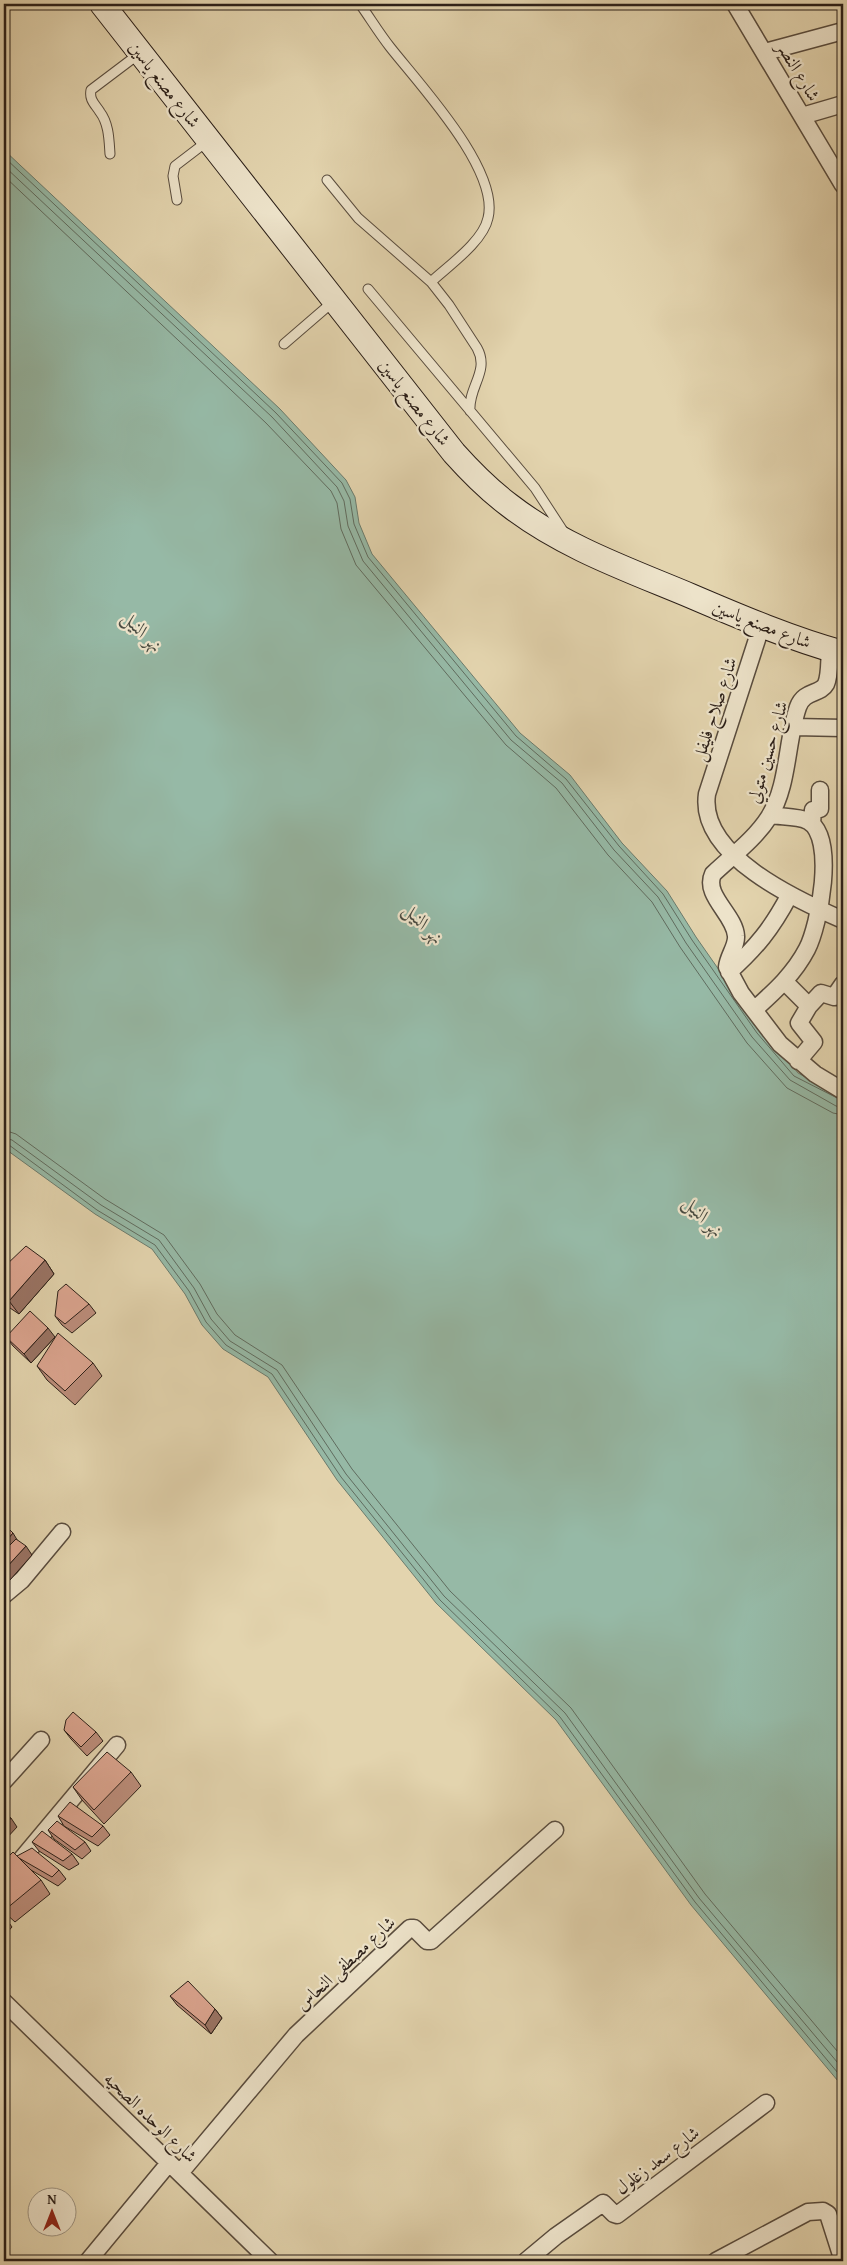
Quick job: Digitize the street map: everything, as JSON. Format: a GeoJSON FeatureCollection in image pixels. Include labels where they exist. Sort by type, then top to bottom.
{"type":"FeatureCollection","features":[{"type":"Feature","properties":{"kind":"main road","name":"شارع مصنع ياسين"},"geometry":{"type":"LineString","coordinates":[[102,4],[454,453],[508,505],[572,545],[714,606],[836,651]]}},
{"type":"Feature","properties":{"kind":"street","name":"شارع النصر"},"geometry":{"type":"LineString","coordinates":[[737,4],[802,116],[841,178]]}},
{"type":"Feature","properties":{"kind":"street"},"geometry":{"type":"LineString","coordinates":[[765,52],[843,31]]}},
{"type":"Feature","properties":{"kind":"street"},"geometry":{"type":"LineString","coordinates":[[802,116],[843,104]]}},
{"type":"Feature","properties":{"kind":"street","name":"شارع صلاح فليفل"},"geometry":{"type":"LineString","coordinates":[[734,854],[713,830],[705,806],[707,794],[762,624]]}},
{"type":"Feature","properties":{"kind":"street","name":"شارع حسين متولي"},"geometry":{"type":"LineString","coordinates":[[729,972],[728,961],[736,933],[711,886],[713,874],[758,832],[770,816],[779,794],[801,701],[807,695],[821,689],[826,684],[836,651]]}},
{"type":"Feature","properties":{"kind":"street"},"geometry":{"type":"LineString","coordinates":[[794,727],[843,728]]}},
{"type":"Feature","properties":{"kind":"street"},"geometry":{"type":"LineString","coordinates":[[754,1010],[785,982],[807,948],[820,910],[822,852],[812,824],[813,810],[820,809],[820,790]]}},
{"type":"Feature","properties":{"kind":"street"},"geometry":{"type":"LineString","coordinates":[[770,816],[805,820],[812,824]]}},
{"type":"Feature","properties":{"kind":"street"},"geometry":{"type":"LineString","coordinates":[[734,854],[762,879],[788,896],[843,920]]}},
{"type":"Feature","properties":{"kind":"street"},"geometry":{"type":"LineString","coordinates":[[788,896],[770,930],[754,950],[729,972],[764,1026],[798,1061],[843,1090]]}},
{"type":"Feature","properties":{"kind":"street"},"geometry":{"type":"LineString","coordinates":[[785,982],[809,1006]]}},
{"type":"Feature","properties":{"kind":"street"},"geometry":{"type":"LineString","coordinates":[[798,1061],[814,1042],[799,1023],[819,994],[834,997],[843,984]]}},
{"type":"Feature","properties":{"kind":"street"},"geometry":{"type":"LineString","coordinates":[[4,1595],[22,1580],[62,1532]]}},
{"type":"Feature","properties":{"kind":"street"},"geometry":{"type":"LineString","coordinates":[[4,1781],[41,1740]]}},
{"type":"Feature","properties":{"kind":"street"},"geometry":{"type":"LineString","coordinates":[[4,1880],[117,1745]]}},
{"type":"Feature","properties":{"kind":"street","name":"شارع مصطفى النحاس"},"geometry":{"type":"LineString","coordinates":[[175,2168],[296,2035],[410,1928],[414,1928],[427,1941],[431,1942],[555,1830]]}},
{"type":"Feature","properties":{"kind":"street","name":"شارع الوحده الصحيه"},"geometry":{"type":"LineString","coordinates":[[4,2002],[270,2261]]}},
{"type":"Feature","properties":{"kind":"street","name":"شارع سعد زغلول"},"geometry":{"type":"LineString","coordinates":[[526,2261],[556,2236],[602,2204],[605,2203],[614,2214],[618,2215],[766,2103]]}},
{"type":"Feature","properties":{"kind":"street"},"geometry":{"type":"LineString","coordinates":[[88,2261],[175,2168]]}},
{"type":"Feature","properties":{"kind":"street"},"geometry":{"type":"LineString","coordinates":[[716,2261],[808,2212],[822,2211],[828,2214],[843,2261]]}},
{"type":"Feature","properties":{"kind":"lane"},"geometry":{"type":"LineString","coordinates":[[360,4],[388,45],[452,126],[474,161],[487,189],[490,209],[488,219],[480,236],[430,282]]}},
{"type":"Feature","properties":{"kind":"lane"},"geometry":{"type":"LineString","coordinates":[[110,154],[107,128],[101,112],[92,100],[92,90],[140,52]]}},
{"type":"Feature","properties":{"kind":"lane"},"geometry":{"type":"LineString","coordinates":[[177,200],[173,176],[174,169],[209,140]]}},
{"type":"Feature","properties":{"kind":"lane"},"geometry":{"type":"LineString","coordinates":[[327,180],[358,218],[430,282],[449,305],[480,354],[482,370],[470,395],[470,411]]}},
{"type":"Feature","properties":{"kind":"lane"},"geometry":{"type":"LineString","coordinates":[[368,289],[534,488],[572,545]]}},
{"type":"Feature","properties":{"kind":"lane"},"geometry":{"type":"LineString","coordinates":[[284,344],[335,300]]}},
{"type":"Feature","properties":{"kind":"water","name":"نهر النيل"},"geometry":{"type":"Polygon","coordinates":[[[4,150],[280,409],[346,480],[355,497],[359,523],[372,554],[520,733],[570,775],[622,843],[667,891],[696,937],[761,1030],[798,1073],[843,1097],[843,2087],[691,1905],[556,1720],[436,1603],[337,1480],[268,1377],[223,1349],[202,1325],[185,1294],[152,1249],[95,1214],[4,1148],[4,150]]]}},
{"type":"Feature","properties":{"kind":"building"},"geometry":{"type":"Polygon","coordinates":[[[26,1246],[45,1260],[9,1301],[4,1297],[4,1267],[26,1246]]]}},
{"type":"Feature","properties":{"kind":"building"},"geometry":{"type":"Polygon","coordinates":[[[66,1284],[89,1304],[65,1324],[55,1316],[58,1291],[66,1284]]]}},
{"type":"Feature","properties":{"kind":"building"},"geometry":{"type":"Polygon","coordinates":[[[30,1311],[48,1328],[24,1354],[6,1337],[30,1311]]]}},
{"type":"Feature","properties":{"kind":"building"},"geometry":{"type":"Polygon","coordinates":[[[58,1333],[93,1363],[65,1391],[37,1366],[58,1333]]]}},
{"type":"Feature","properties":{"kind":"building"},"geometry":{"type":"Polygon","coordinates":[[[4,1524],[13,1533],[4,1543],[4,1524]]]}},
{"type":"Feature","properties":{"kind":"building"},"geometry":{"type":"Polygon","coordinates":[[[16,1539],[26,1546],[4,1570],[4,1551],[16,1539]]]}},
{"type":"Feature","properties":{"kind":"building"},"geometry":{"type":"Polygon","coordinates":[[[73,1712],[96,1732],[81,1747],[64,1730],[66,1720],[73,1712]]]}},
{"type":"Feature","properties":{"kind":"building"},"geometry":{"type":"Polygon","coordinates":[[[107,1752],[131,1772],[94,1810],[73,1787],[107,1752]]]}},
{"type":"Feature","properties":{"kind":"building"},"geometry":{"type":"Polygon","coordinates":[[[70,1802],[103,1826],[92,1837],[58,1816],[70,1802]]]}},
{"type":"Feature","properties":{"kind":"building"},"geometry":{"type":"Polygon","coordinates":[[[4,1812],[11,1818],[4,1826],[4,1812]]]}},
{"type":"Feature","properties":{"kind":"building"},"geometry":{"type":"Polygon","coordinates":[[[57,1821],[85,1842],[75,1850],[48,1830],[57,1821]]]}},
{"type":"Feature","properties":{"kind":"building"},"geometry":{"type":"Polygon","coordinates":[[[42,1831],[72,1854],[63,1861],[32,1842],[42,1831]]]}},
{"type":"Feature","properties":{"kind":"building"},"geometry":{"type":"Polygon","coordinates":[[[32,1848],[59,1870],[52,1877],[17,1856],[32,1848]]]}},
{"type":"Feature","properties":{"kind":"building"},"geometry":{"type":"Polygon","coordinates":[[[13,1852],[41,1880],[6,1909],[4,1907],[4,1861],[13,1852]]]}},
{"type":"Feature","properties":{"kind":"building"},"geometry":{"type":"Polygon","coordinates":[[[188,1981],[215,2009],[205,2025],[170,1996],[188,1981]]]}}]}
